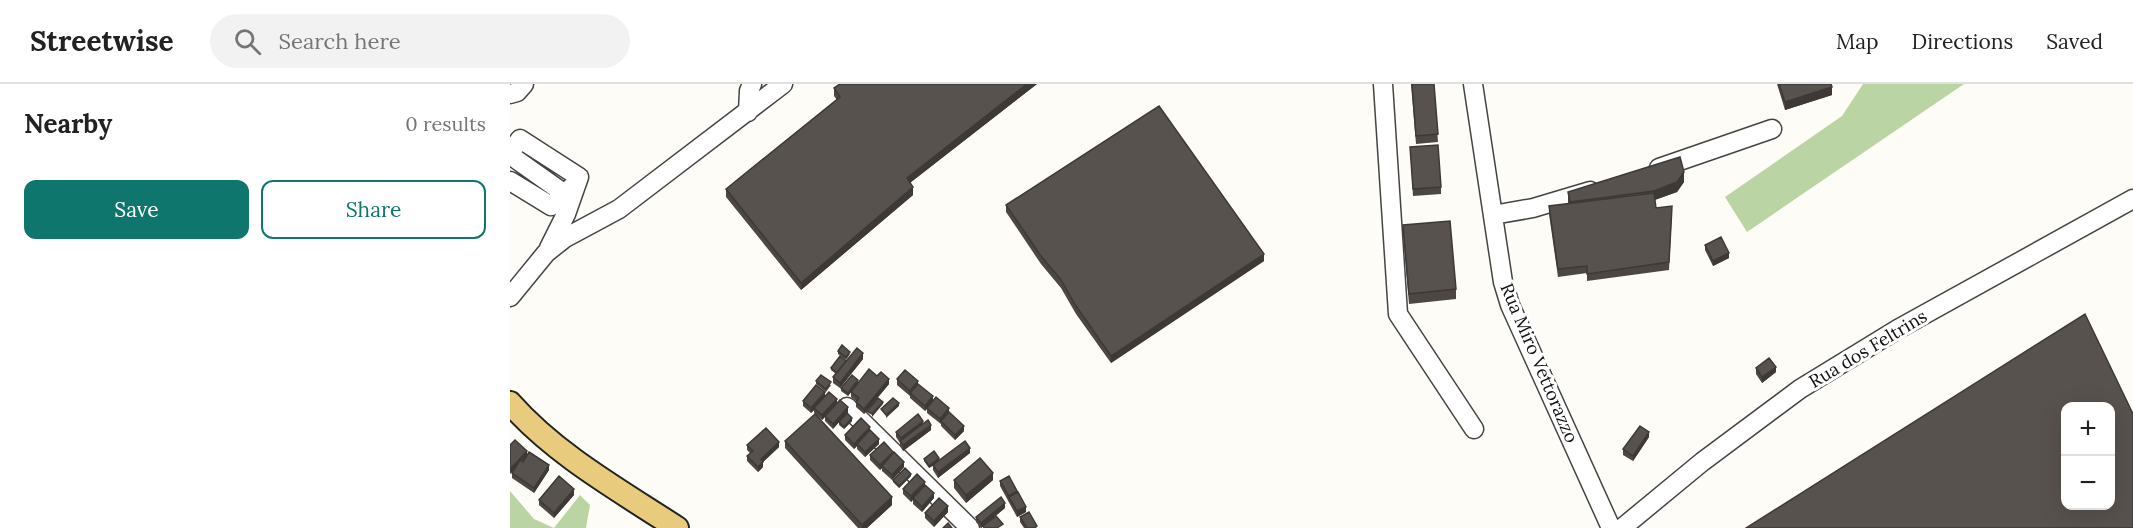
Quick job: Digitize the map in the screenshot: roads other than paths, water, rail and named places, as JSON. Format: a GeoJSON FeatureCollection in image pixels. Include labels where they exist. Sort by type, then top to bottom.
{"type":"FeatureCollection","features":[{"type":"Feature","properties":{"kind":"main road"},"geometry":{"type":"LineString","coordinates":[[510,403],[544,437],[615,488],[677,528]]}},
{"type":"Feature","properties":{"kind":"main road"},"geometry":{"type":"LineString","coordinates":[[510,419],[559,460],[661,528]]}},
{"type":"Feature","properties":{"kind":"street"},"geometry":{"type":"LineString","coordinates":[[510,94],[517,92],[524,84]]}},
{"type":"Feature","properties":{"kind":"street"},"geometry":{"type":"LineString","coordinates":[[748,112],[749,91],[752,84]]}},
{"type":"Feature","properties":{"kind":"street"},"geometry":{"type":"LineString","coordinates":[[546,253],[565,238],[619,209],[783,84]]}},
{"type":"Feature","properties":{"kind":"street"},"geometry":{"type":"LineString","coordinates":[[1383,84],[1398,314],[1474,429]]}},
{"type":"Feature","properties":{"kind":"street","name":"Rua Miro Vettorazzo"},"geometry":{"type":"LineString","coordinates":[[1473,84],[1503,282],[1510,305],[1611,528]]}},
{"type":"Feature","properties":{"kind":"street"},"geometry":{"type":"LineString","coordinates":[[1641,174],[1772,129]]}},
{"type":"Feature","properties":{"kind":"street"},"geometry":{"type":"LineString","coordinates":[[510,297],[546,253],[566,214],[579,181],[579,177],[520,139],[510,154],[565,194]]}},
{"type":"Feature","properties":{"kind":"street"},"geometry":{"type":"LineString","coordinates":[[510,181],[547,206],[554,206],[579,181]]}},
{"type":"Feature","properties":{"kind":"street"},"geometry":{"type":"LineString","coordinates":[[1493,215],[1560,201],[1608,185]]}},
{"type":"Feature","properties":{"kind":"street","name":"Rua dos Feltrins"},"geometry":{"type":"LineString","coordinates":[[1622,528],[1702,462],[1800,389],[1898,329],[2133,199]]}},
{"type":"Feature","properties":{"kind":"street"},"geometry":{"type":"LineString","coordinates":[[847,406],[970,528]]}}]}
